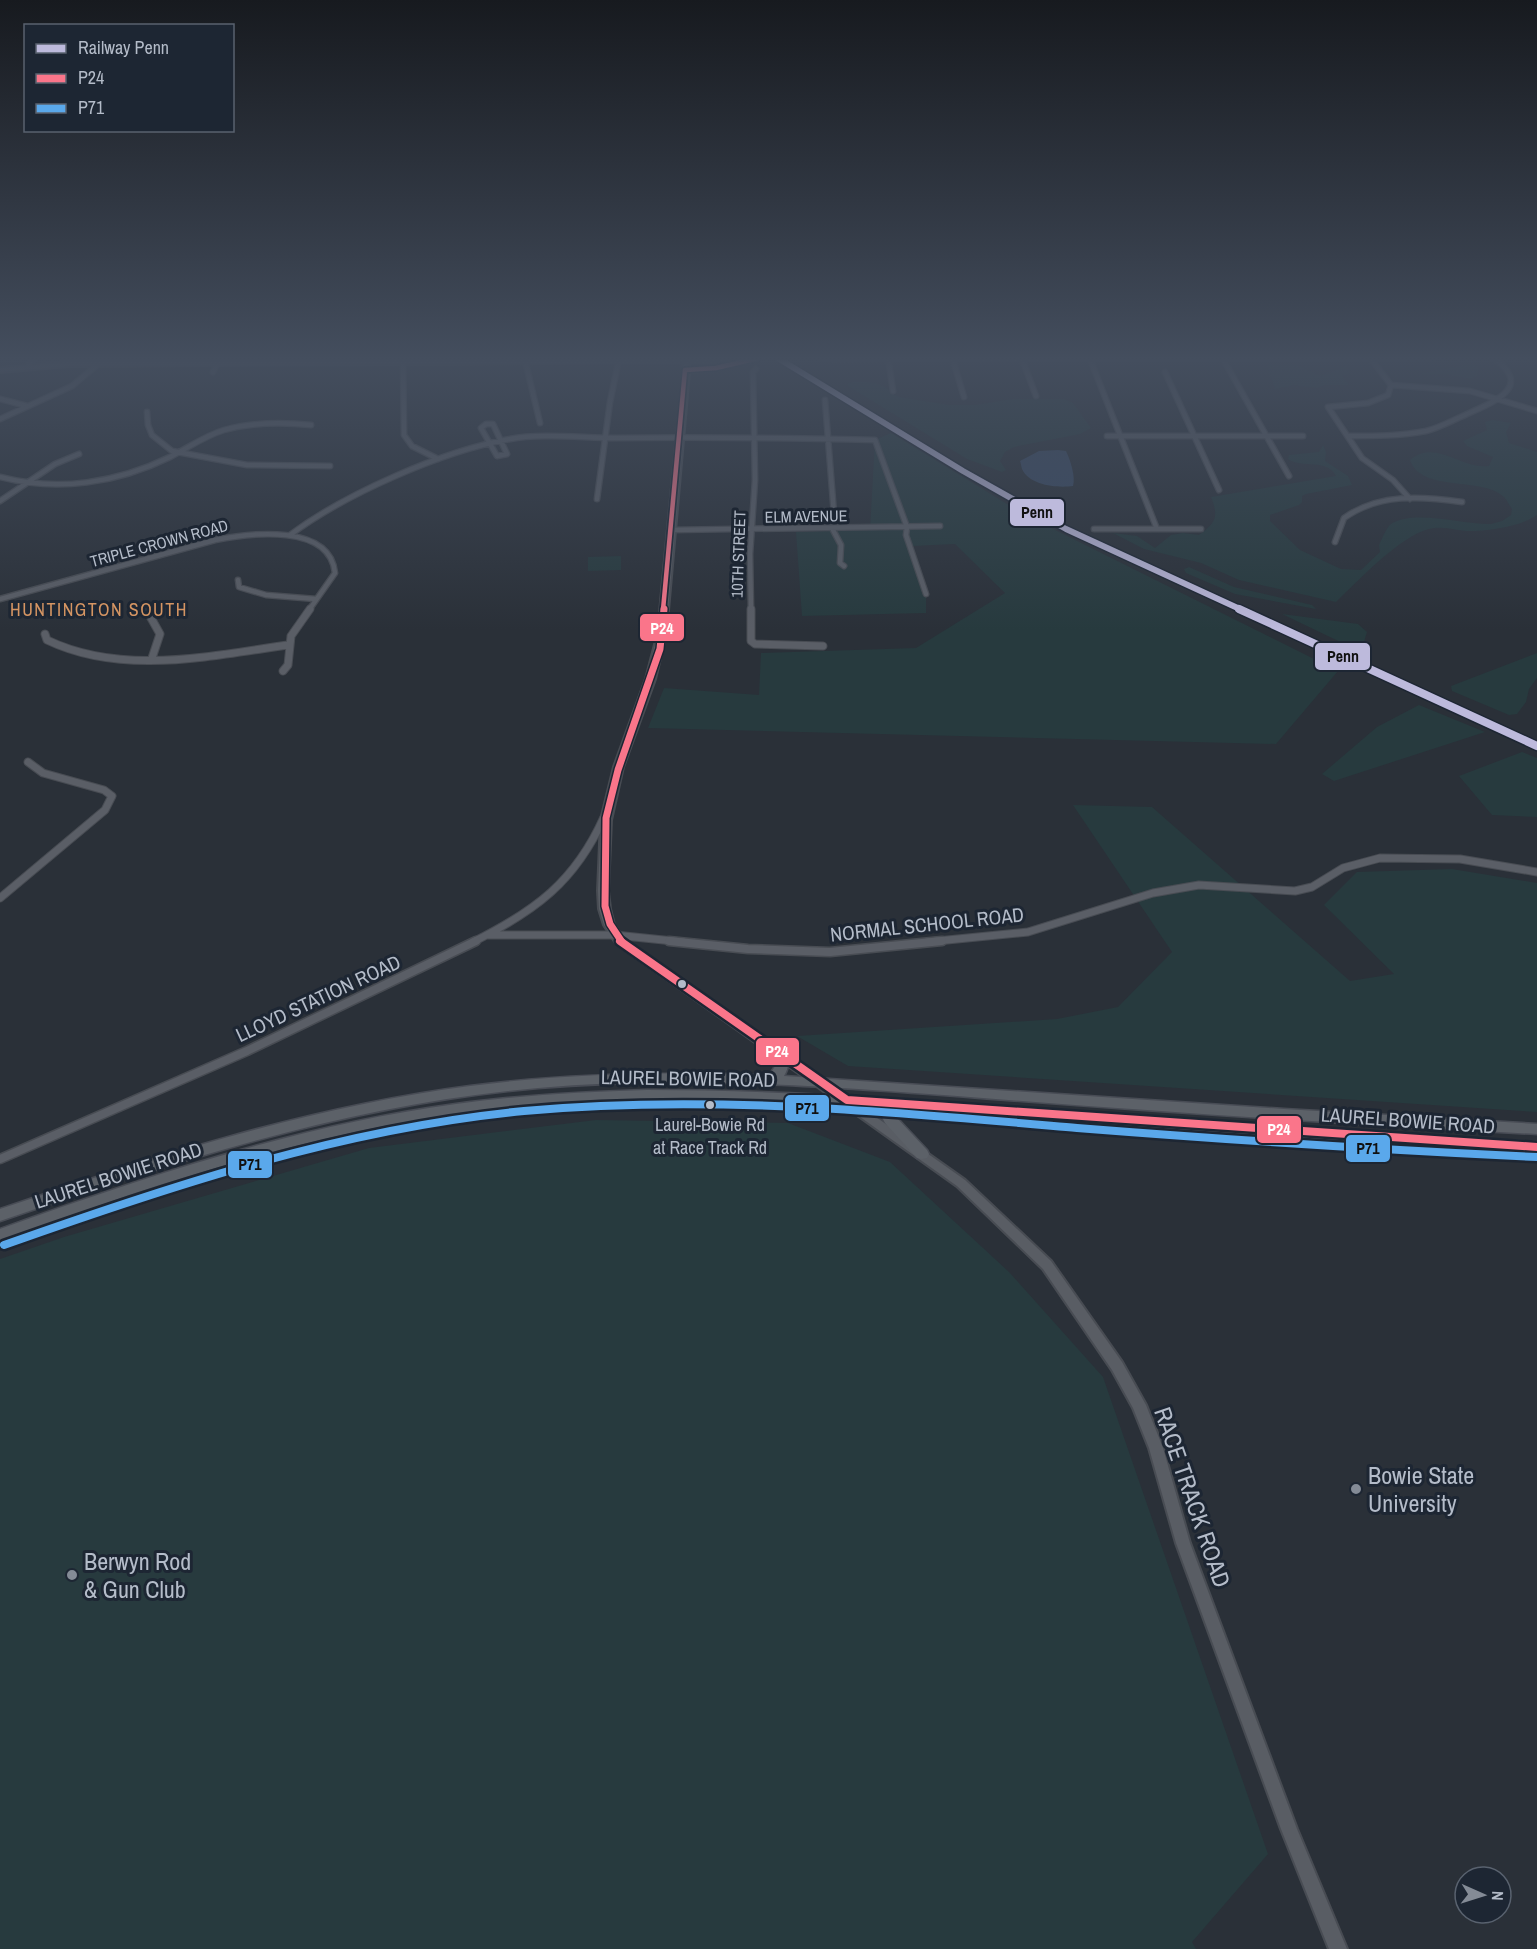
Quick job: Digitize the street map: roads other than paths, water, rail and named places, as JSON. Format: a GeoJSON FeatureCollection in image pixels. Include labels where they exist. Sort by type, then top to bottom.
{"type":"FeatureCollection","features":[{"type":"Feature","properties":{"kind":"main road"},"geometry":{"type":"LineString","coordinates":[[771,1081],[782,1071],[783,1063],[778,1052]]}},
{"type":"Feature","properties":{"kind":"main road","name":"LAUREL BOWIE ROAD"},"geometry":{"type":"LineString","coordinates":[[0,1215],[113,1176],[250,1135],[400,1102],[474,1090],[575,1081],[823,1083],[1537,1129]]}},
{"type":"Feature","properties":{"kind":"main road","name":"LAUREL BOWIE ROAD"},"geometry":{"type":"LineString","coordinates":[[0,1235],[126,1189],[232,1158],[328,1134],[472,1107],[612,1095],[706,1095],[904,1103],[1246,1129],[1537,1147]]}},
{"type":"Feature","properties":{"kind":"main road"},"geometry":{"type":"LineString","coordinates":[[904,1103],[892,1109],[890,1119],[922,1154]]}},
{"type":"Feature","properties":{"kind":"street"},"geometry":{"type":"LineString","coordinates":[[168,448],[179,453],[247,465],[330,466]]}},
{"type":"Feature","properties":{"kind":"street"},"geometry":{"type":"LineString","coordinates":[[0,477],[24,483],[68,484],[107,479],[141,470],[187,448]]}},
{"type":"Feature","properties":{"kind":"street"},"geometry":{"type":"LineString","coordinates":[[415,448],[438,459]]}},
{"type":"Feature","properties":{"kind":"street"},"geometry":{"type":"LineString","coordinates":[[290,536],[314,517],[340,502],[438,459],[471,448]]}},
{"type":"Feature","properties":{"kind":"street"},"geometry":{"type":"LineString","coordinates":[[492,448],[497,456],[508,453],[506,448]]}},
{"type":"Feature","properties":{"kind":"street"},"geometry":{"type":"LineString","coordinates":[[597,499],[604,448]]}},
{"type":"Feature","properties":{"kind":"street"},"geometry":{"type":"LineString","coordinates":[[615,935],[604,915],[607,812],[656,664],[665,611],[678,448]]}},
{"type":"Feature","properties":{"kind":"street","name":"10TH STREET"},"geometry":{"type":"LineString","coordinates":[[754,448],[755,480],[750,634],[755,644],[822,646]]}},
{"type":"Feature","properties":{"kind":"street"},"geometry":{"type":"LineString","coordinates":[[828,448],[834,514]]}},
{"type":"Feature","properties":{"kind":"street"},"geometry":{"type":"LineString","coordinates":[[878,448],[907,527],[906,535],[926,594]]}},
{"type":"Feature","properties":{"kind":"street"},"geometry":{"type":"LineString","coordinates":[[1125,448],[1157,529]]}},
{"type":"Feature","properties":{"kind":"street"},"geometry":{"type":"LineString","coordinates":[[1198,448],[1219,490]]}},
{"type":"Feature","properties":{"kind":"street"},"geometry":{"type":"LineString","coordinates":[[1274,448],[1289,476]]}},
{"type":"Feature","properties":{"kind":"street"},"geometry":{"type":"LineString","coordinates":[[1356,448],[1362,458],[1400,486],[1410,500]]}},
{"type":"Feature","properties":{"kind":"street"},"geometry":{"type":"LineString","coordinates":[[0,501],[55,464],[79,454]]}},
{"type":"Feature","properties":{"kind":"street"},"geometry":{"type":"LineString","coordinates":[[1335,542],[1344,518],[1356,508],[1380,502],[1410,500],[1462,502]]}},
{"type":"Feature","properties":{"kind":"street","name":"ELM AVENUE"},"geometry":{"type":"LineString","coordinates":[[671,530],[833,530],[940,526]]}},
{"type":"Feature","properties":{"kind":"street"},"geometry":{"type":"LineString","coordinates":[[1094,529],[1201,529]]}},
{"type":"Feature","properties":{"kind":"street"},"geometry":{"type":"LineString","coordinates":[[833,530],[840,540],[843,550],[840,563],[844,566]]}},
{"type":"Feature","properties":{"kind":"street","name":"TRIPLE CROWN ROAD"},"geometry":{"type":"LineString","coordinates":[[0,599],[214,541],[256,535],[290,536],[319,544],[334,558],[336,568],[333,579],[297,625],[288,645],[288,665],[283,671]]}},
{"type":"Feature","properties":{"kind":"street"},"geometry":{"type":"LineString","coordinates":[[238,580],[239,587],[251,592],[316,599]]}},
{"type":"Feature","properties":{"kind":"street"},"geometry":{"type":"LineString","coordinates":[[144,606],[160,634],[152,658]]}},
{"type":"Feature","properties":{"kind":"street"},"geometry":{"type":"LineString","coordinates":[[45,634],[47,640],[57,646],[85,657],[152,658],[288,645]]}},
{"type":"Feature","properties":{"kind":"street"},"geometry":{"type":"LineString","coordinates":[[0,898],[105,810],[112,800],[112,796],[104,790],[43,773],[27,762]]}},
{"type":"Feature","properties":{"kind":"street","name":"LLOYD STATION ROAD"},"geometry":{"type":"LineString","coordinates":[[0,1159],[329,1013],[489,934],[563,883],[579,863],[607,812]]}},
{"type":"Feature","properties":{"kind":"street","name":"NORMAL SCHOOL ROAD"},"geometry":{"type":"LineString","coordinates":[[489,934],[615,935],[748,949],[830,952],[884,949],[1028,932],[1129,900],[1191,886],[1295,891],[1312,887],[1343,868],[1380,858],[1460,859],[1537,872]]}},
{"type":"Feature","properties":{"kind":"street","name":"RACE TRACK ROAD"},"geometry":{"type":"LineString","coordinates":[[615,935],[922,1154],[981,1199],[1047,1265],[1117,1365],[1139,1405],[1156,1448],[1171,1509],[1187,1554],[1289,1829],[1338,1949]]}},
{"type":"Feature","properties":{"kind":"water"},"geometry":{"type":"Polygon","coordinates":[[[1039,451],[1066,451],[1068,454],[1073,473],[1073,486],[1045,485],[1031,479],[1022,469],[1020,461],[1039,451]]]}},
{"type":"Feature","properties":{"kind":"rail line","name":"Penn"},"geometry":{"type":"LineString","coordinates":[[925,448],[1066,529],[1537,746]]}},
{"type":"Feature","properties":{"kind":"place","name":"Laurel-Bowie Rd at Race Track Rd"},"geometry":{"type":"Point","coordinates":[710,1105]}},
{"type":"Feature","properties":{"kind":"place","name":"Bowie State University"},"geometry":{"type":"Point","coordinates":[1356,1489]}},
{"type":"Feature","properties":{"kind":"place","name":"Berwyn Rod & Gun Club"},"geometry":{"type":"Point","coordinates":[72,1575]}},
{"type":"Feature","properties":{"kind":"district","name":"HUNTINGTON SOUTH"},"geometry":{"type":"Point","coordinates":[99,609]}}]}
